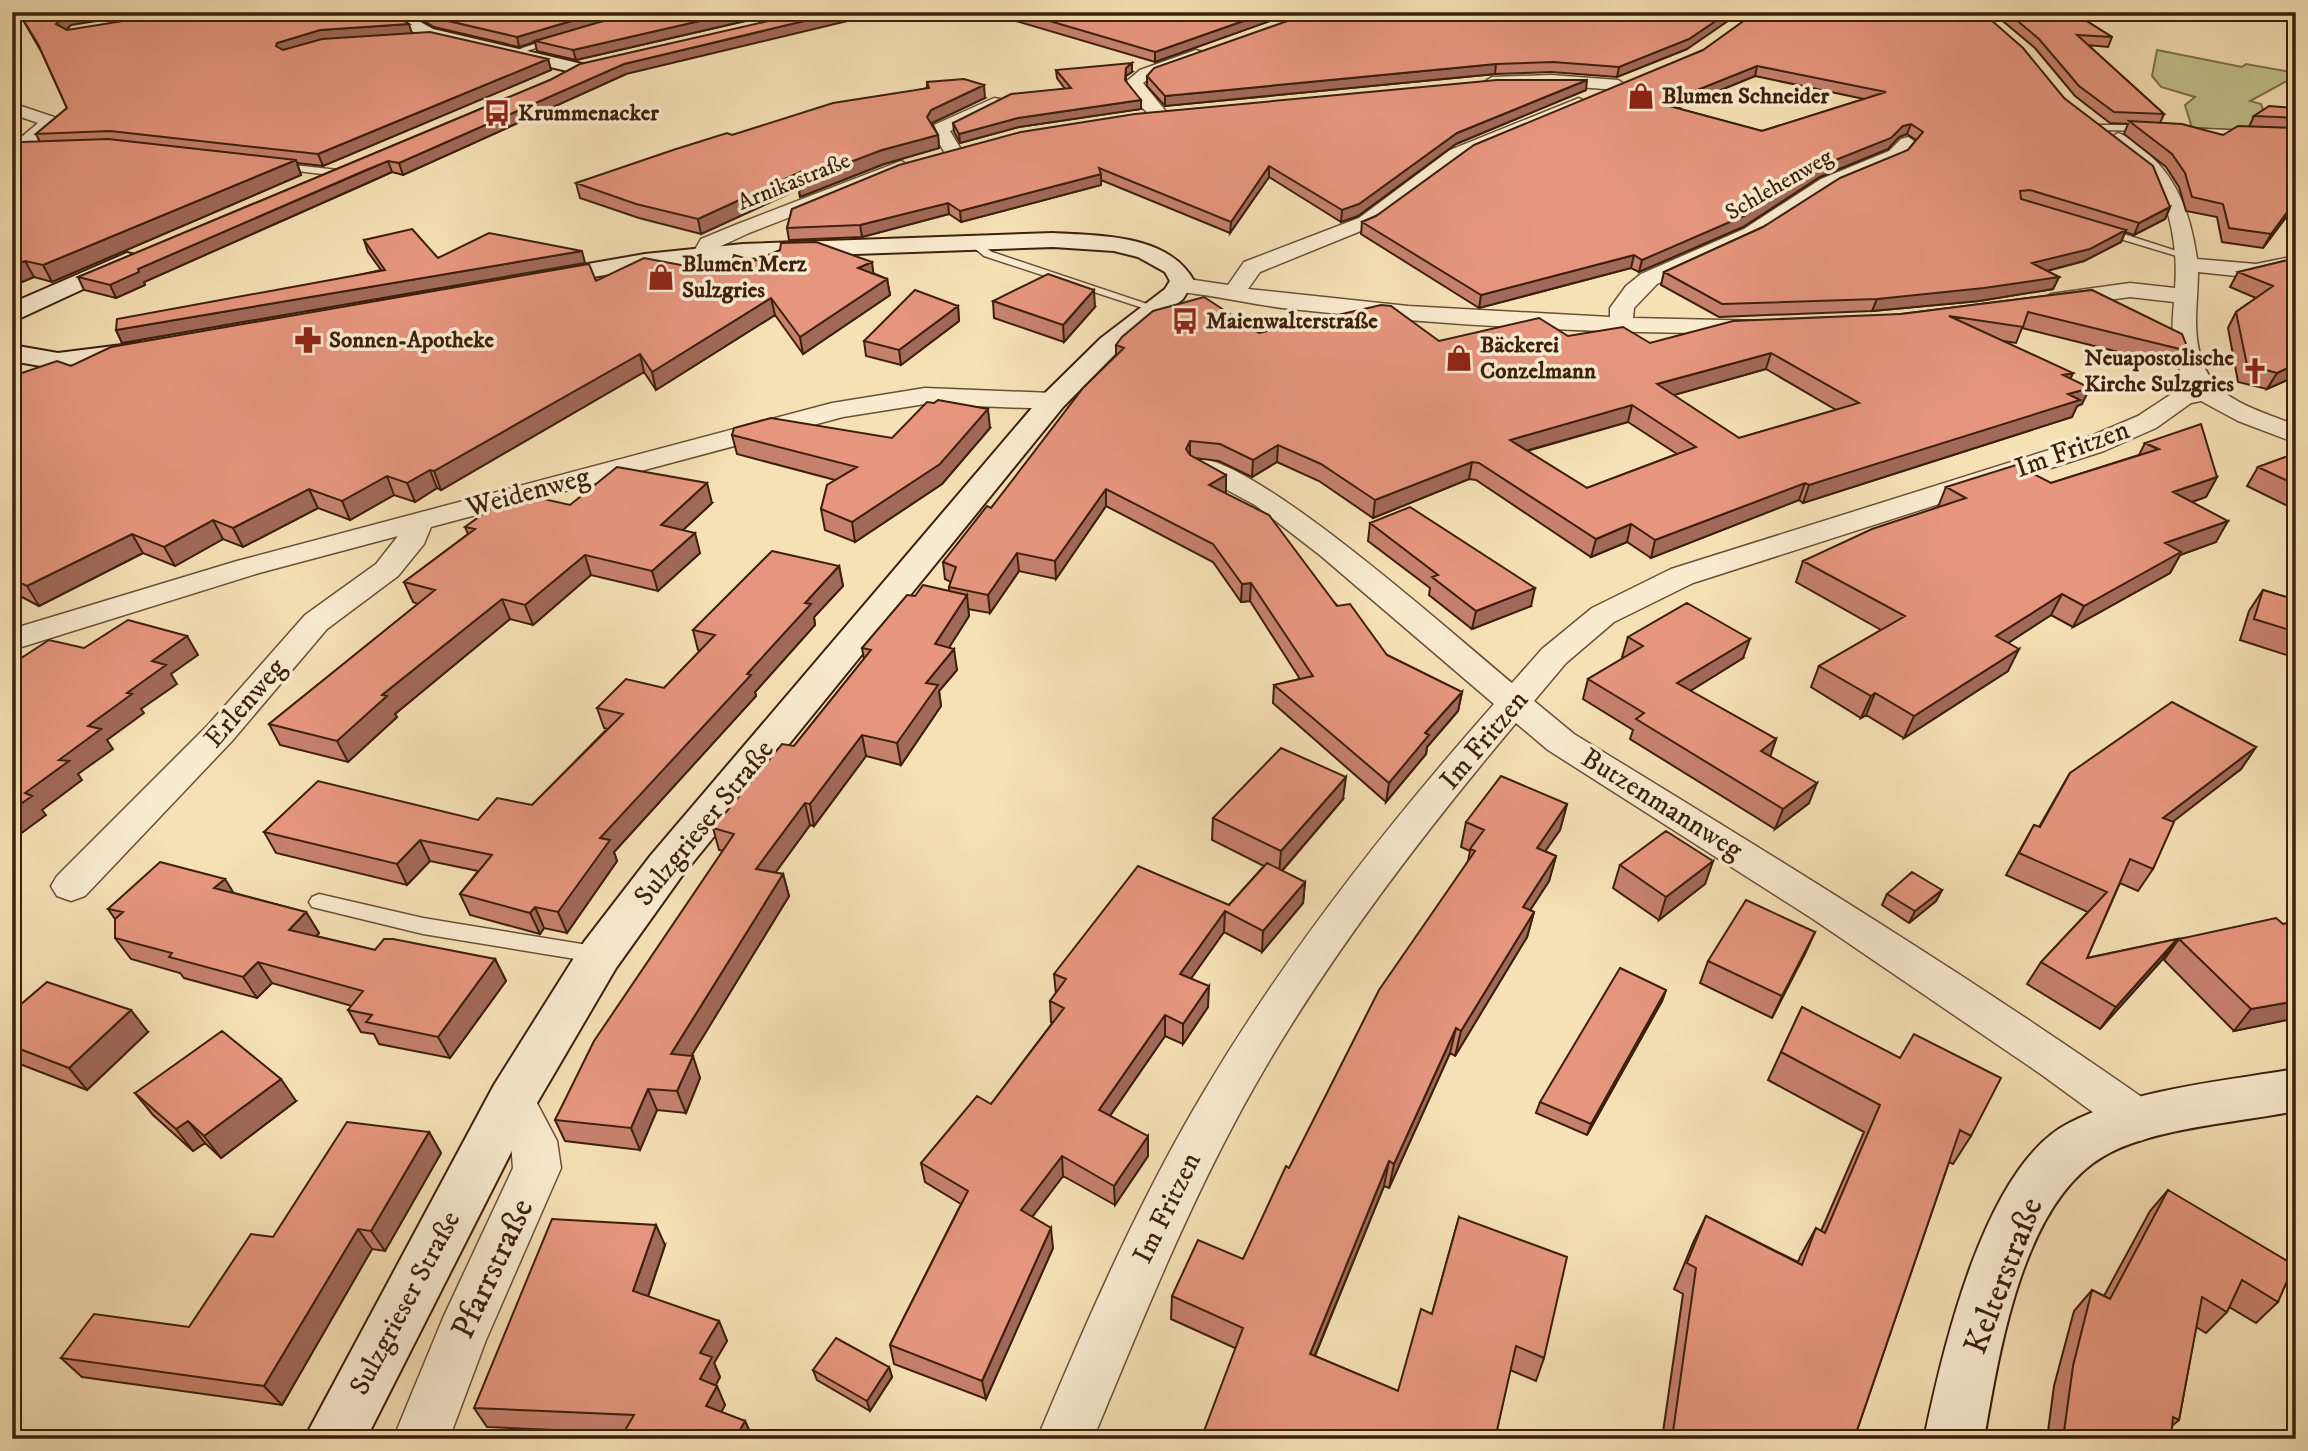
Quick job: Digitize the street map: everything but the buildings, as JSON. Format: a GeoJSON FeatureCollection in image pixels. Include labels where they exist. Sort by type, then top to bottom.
{"type":"FeatureCollection","features":[{"type":"Feature","properties":{"kind":"main road"},"geometry":{"type":"LineString","coordinates":[[391,12],[416,29],[442,37],[583,66],[545,84]]}},
{"type":"Feature","properties":{"kind":"main road"},"geometry":{"type":"LineString","coordinates":[[302,188],[348,169]]}},
{"type":"Feature","properties":{"kind":"main road"},"geometry":{"type":"LineString","coordinates":[[522,282],[703,255],[1069,240],[1130,247],[1152,254],[1175,268],[1181,276],[1181,285]]}},
{"type":"Feature","properties":{"kind":"main road"},"geometry":{"type":"LineString","coordinates":[[12,314],[37,300],[149,251]]}},
{"type":"Feature","properties":{"kind":"main road","name":"Sulzgrieser Straße"},"geometry":{"type":"LineString","coordinates":[[334,1439],[512,1100],[600,955],[666,866],[1053,401],[1104,350],[1156,309],[1181,285]]}},
{"type":"Feature","properties":{"kind":"main road"},"geometry":{"type":"LineString","coordinates":[[12,353],[40,360],[69,360],[158,348]]}},
{"type":"Feature","properties":{"kind":"main road","name":"Kelterstraße"},"geometry":{"type":"LineString","coordinates":[[1954,1439],[1973,1350],[1988,1298],[2029,1201],[2050,1167],[2070,1150],[2097,1134],[2140,1121],[2296,1090]]}},
{"type":"Feature","properties":{"kind":"street"},"geometry":{"type":"LineString","coordinates":[[1135,117],[1165,114],[1135,87],[1135,81],[1150,71],[1210,50]]}},
{"type":"Feature","properties":{"kind":"street"},"geometry":{"type":"LineString","coordinates":[[1235,292],[1252,267],[1338,236],[1373,218],[1464,150],[1638,78]]}},
{"type":"Feature","properties":{"kind":"street"},"geometry":{"type":"LineString","coordinates":[[1475,84],[1540,80],[1618,85]]}},
{"type":"Feature","properties":{"kind":"street"},"geometry":{"type":"LineString","coordinates":[[936,155],[940,129],[1004,99]]}},
{"type":"Feature","properties":{"kind":"street"},"geometry":{"type":"LineString","coordinates":[[12,108],[48,121],[18,154]]}},
{"type":"Feature","properties":{"kind":"street"},"geometry":{"type":"LineString","coordinates":[[2082,113],[2147,162],[2161,177],[2169,193],[2185,260],[2183,296],[2187,351],[2206,392],[2296,435]]}},
{"type":"Feature","properties":{"kind":"street","name":"Schlehenweg"},"geometry":{"type":"LineString","coordinates":[[1621,326],[1622,308],[1634,290],[1649,279],[1751,233],[1828,183],[1896,155],[1908,143]]}},
{"type":"Feature","properties":{"kind":"street","name":"Arnikastraße"},"geometry":{"type":"LineString","coordinates":[[703,255],[709,244],[743,229],[936,155],[972,146]]}},
{"type":"Feature","properties":{"kind":"street"},"geometry":{"type":"LineString","coordinates":[[2185,260],[2249,271],[2275,269],[2296,262]]}},
{"type":"Feature","properties":{"kind":"street"},"geometry":{"type":"LineString","coordinates":[[1181,285],[1284,301],[1432,316],[1621,326],[1783,326]]}},
{"type":"Feature","properties":{"kind":"street"},"geometry":{"type":"LineString","coordinates":[[2030,304],[2130,289],[2183,296]]}},
{"type":"Feature","properties":{"kind":"street","name":"Im Fritzen"},"geometry":{"type":"LineString","coordinates":[[1065,1439],[1166,1206],[1220,1103],[1262,1034],[1346,910],[1513,703],[1579,633],[1603,615],[1651,589],[1707,567],[2107,441],[2147,422],[2182,398],[2206,392]]}},
{"type":"Feature","properties":{"kind":"street","name":"Weidenweg"},"geometry":{"type":"LineString","coordinates":[[12,640],[211,577],[868,403],[940,396],[1053,401]]}},
{"type":"Feature","properties":{"kind":"street","name":"Butzenmannweg"},"geometry":{"type":"LineString","coordinates":[[1202,465],[1265,499],[1304,528],[1380,588],[1561,742],[1827,908],[2070,1069],[2140,1121]]}},
{"type":"Feature","properties":{"kind":"street","name":"Erlenweg"},"geometry":{"type":"LineString","coordinates":[[71,886],[220,733],[316,622],[387,570],[410,544],[418,523]]}},
{"type":"Feature","properties":{"kind":"street","name":"Pfarrstraße"},"geometry":{"type":"LineString","coordinates":[[421,1439],[461,1336],[537,1168],[534,1141],[512,1100]]}},
{"type":"Feature","properties":{"kind":"lane"},"geometry":{"type":"LineString","coordinates":[[515,52],[571,36]]}},
{"type":"Feature","properties":{"kind":"lane"},"geometry":{"type":"LineString","coordinates":[[418,40],[442,37]]}},
{"type":"Feature","properties":{"kind":"lane"},"geometry":{"type":"LineString","coordinates":[[2100,127],[2154,128]]}},
{"type":"Feature","properties":{"kind":"lane"},"geometry":{"type":"LineString","coordinates":[[2181,129],[2296,135]]}},
{"type":"Feature","properties":{"kind":"lane"},"geometry":{"type":"LineString","coordinates":[[268,165],[348,169]]}},
{"type":"Feature","properties":{"kind":"lane"},"geometry":{"type":"LineString","coordinates":[[2087,226],[2185,260]]}},
{"type":"Feature","properties":{"kind":"lane"},"geometry":{"type":"LineString","coordinates":[[972,242],[988,254],[1156,309]]}},
{"type":"Feature","properties":{"kind":"lane"},"geometry":{"type":"LineString","coordinates":[[319,902],[412,924],[600,955]]}},
{"type":"Feature","properties":{"kind":"green space"},"geometry":{"type":"Polygon","coordinates":[[[2157,50],[2242,67],[2246,64],[2296,73],[2296,76],[2250,101],[2261,104],[2266,118],[2244,131],[2192,128],[2185,105],[2195,97],[2161,87],[2152,76],[2157,50]]]}},
{"type":"Feature","properties":{"kind":"place","name":"Blumen Schneider"},"geometry":{"type":"Point","coordinates":[1641,96]}},
{"type":"Feature","properties":{"kind":"place","name":"Krummenacker"},"geometry":{"type":"Point","coordinates":[497,113]}},
{"type":"Feature","properties":{"kind":"place","name":"Blumen Merz Sulzgries"},"geometry":{"type":"Point","coordinates":[661,277]}},
{"type":"Feature","properties":{"kind":"place","name":"Maienwalterstraße"},"geometry":{"type":"Point","coordinates":[1185,321]}},
{"type":"Feature","properties":{"kind":"place","name":"Sonnen-Apotheke"},"geometry":{"type":"Point","coordinates":[308,340]}},
{"type":"Feature","properties":{"kind":"place","name":"Bäckerei Conzelmann"},"geometry":{"type":"Point","coordinates":[1459,358]}},
{"type":"Feature","properties":{"kind":"place","name":"Neuapostolische Kirche Sulzgries"},"geometry":{"type":"Point","coordinates":[2255,371]}}]}
